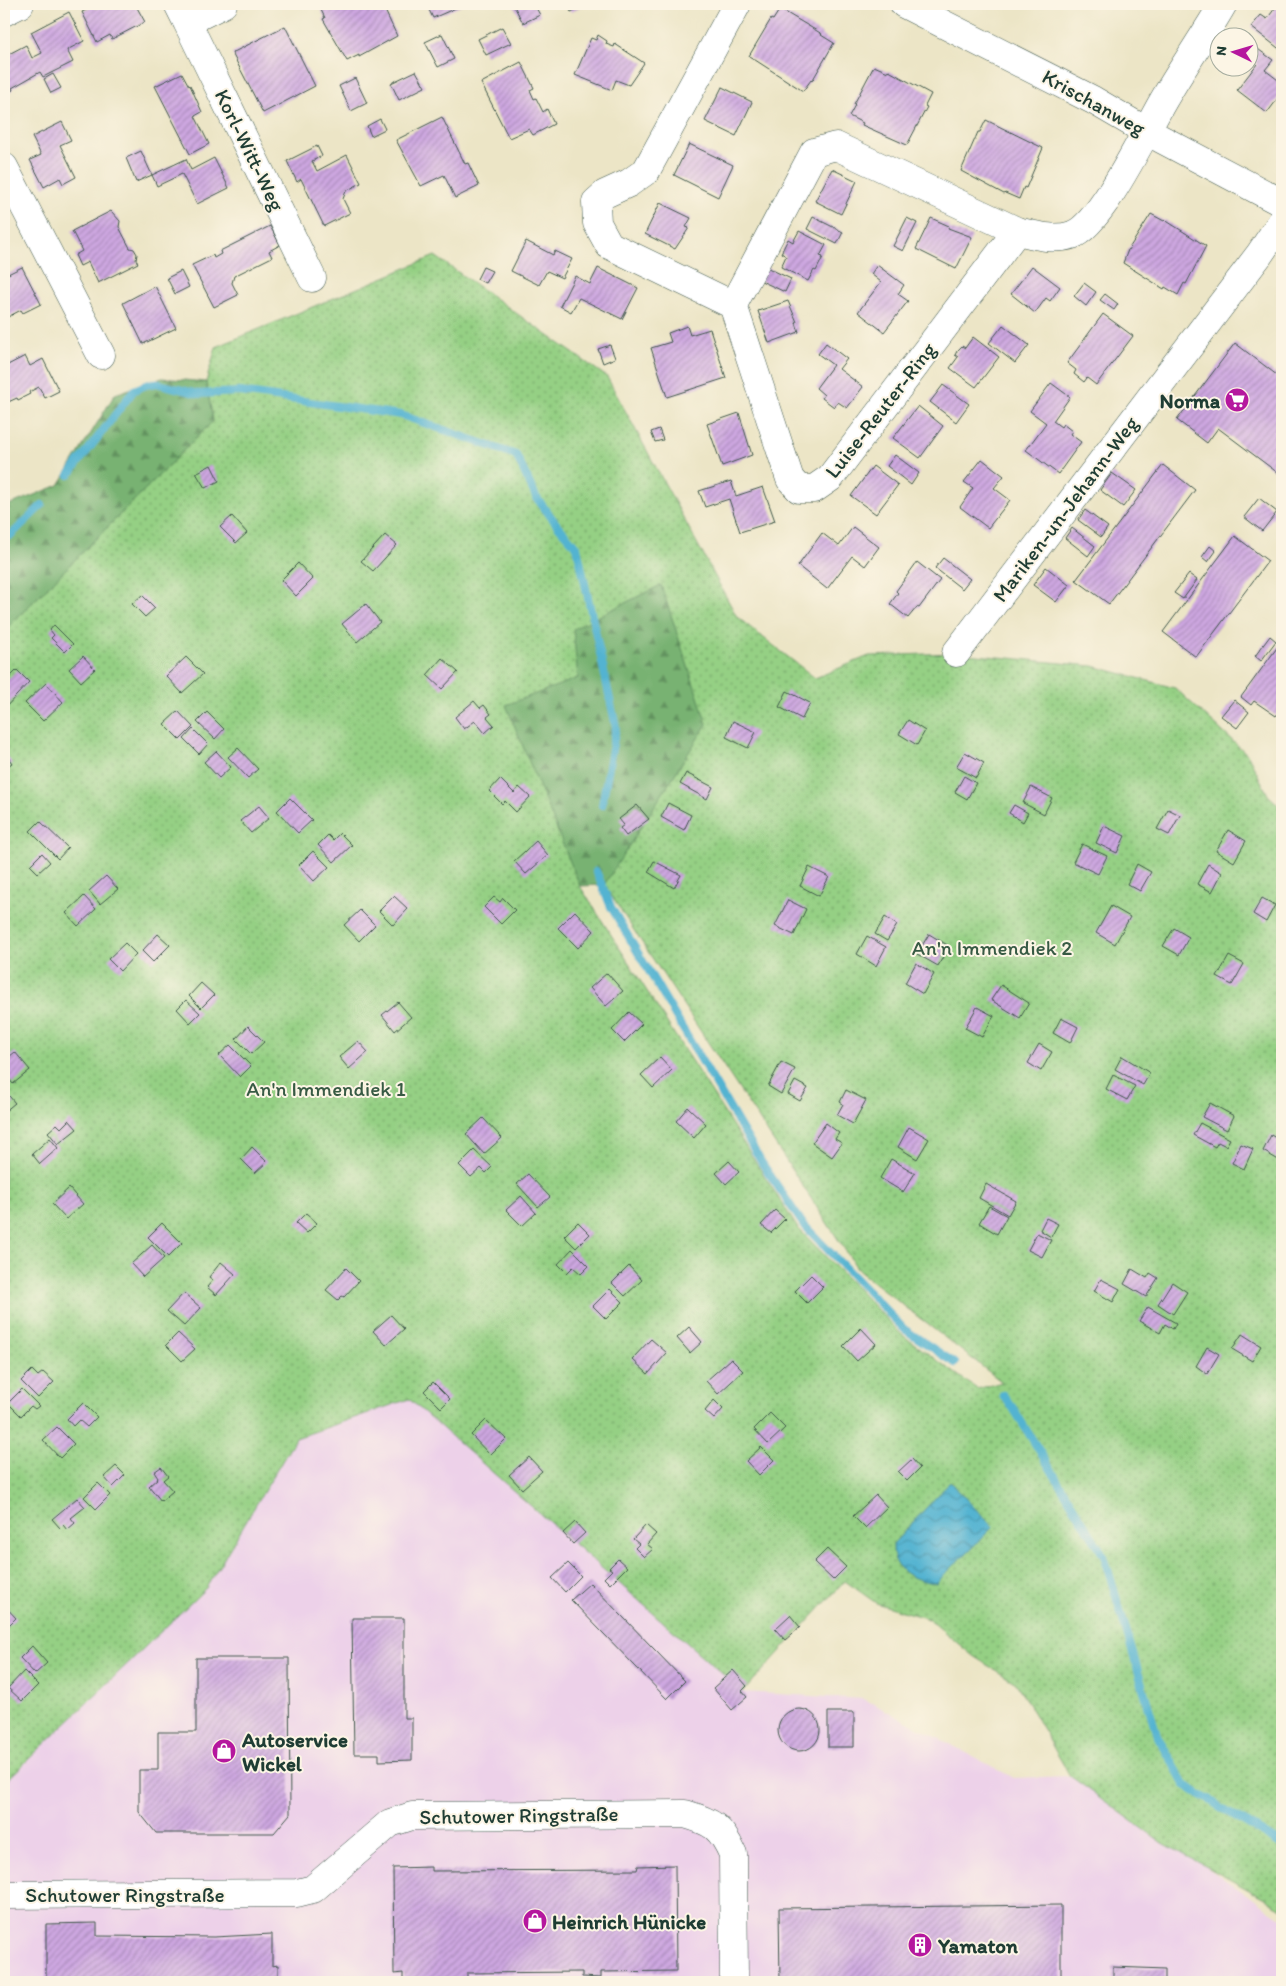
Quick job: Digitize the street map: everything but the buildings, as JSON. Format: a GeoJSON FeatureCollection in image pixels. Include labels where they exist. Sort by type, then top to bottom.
{"type":"FeatureCollection","features":[{"type":"Feature","properties":{"kind":"street"},"geometry":{"type":"LineString","coordinates":[[4,12],[20,4]]}},
{"type":"Feature","properties":{"kind":"street","name":"Korl-Witt-Weg"},"geometry":{"type":"LineString","coordinates":[[223,4],[182,13],[312,278]]}},
{"type":"Feature","properties":{"kind":"street"},"geometry":{"type":"LineString","coordinates":[[737,4],[646,171],[629,183],[605,194],[596,202],[597,223],[609,245],[733,305],[814,152],[836,146],[1017,231],[1051,239],[1074,234],[1091,221],[1124,172],[1146,131],[1223,4]]}},
{"type":"Feature","properties":{"kind":"street","name":"Krischanweg"},"geometry":{"type":"LineString","coordinates":[[904,4],[1093,100],[1146,131],[1282,203]]}},
{"type":"Feature","properties":{"kind":"street"},"geometry":{"type":"LineString","coordinates":[[4,167],[100,355]]}},
{"type":"Feature","properties":{"kind":"street","name":"Mariken-un-Jehann-Weg"},"geometry":{"type":"LineString","coordinates":[[956,653],[1254,263],[1282,221]]}},
{"type":"Feature","properties":{"kind":"street","name":"Luise-Reuter-Ring"},"geometry":{"type":"LineString","coordinates":[[733,305],[790,479],[799,490],[814,489],[830,478],[1017,231]]}},
{"type":"Feature","properties":{"kind":"street","name":"Schutower Ringstraße"},"geometry":{"type":"LineString","coordinates":[[4,1895],[298,1894],[313,1889],[390,1823],[412,1816],[685,1814],[706,1820],[718,1828],[727,1841],[732,1854],[734,1982]]}},
{"type":"Feature","properties":{"kind":"shaded area"},"geometry":{"type":"Polygon","coordinates":[[[409,1399],[743,1692],[864,1699],[1014,1778],[1070,1776],[1282,1918],[1282,1982],[4,1982],[4,1783],[206,1588],[296,1438],[409,1399]]]}},
{"type":"Feature","properties":{"kind":"green space"},"geometry":{"type":"Polygon","coordinates":[[[435,256],[607,377],[737,617],[815,678],[869,656],[956,653],[1093,666],[1175,688],[1248,755],[1268,795],[1282,808],[1282,1908],[1163,1843],[1070,1776],[1016,1683],[973,1656],[929,1619],[876,1603],[845,1581],[743,1692],[409,1399],[296,1438],[206,1588],[4,1783],[4,628],[213,421],[206,382],[216,347],[435,256]],[[585,815],[580,886],[797,1227],[901,1334],[977,1389],[1002,1382],[859,1271],[604,885],[585,815]]]}},
{"type":"Feature","properties":{"kind":"green space"},"geometry":{"type":"Polygon","coordinates":[[[162,378],[206,382],[213,421],[4,631],[4,507],[59,485],[115,394],[162,378]]]}},
{"type":"Feature","properties":{"kind":"green space"},"geometry":{"type":"Polygon","coordinates":[[[661,585],[707,724],[604,885],[580,886],[506,705],[578,678],[573,629],[661,585]]]}},
{"type":"Feature","properties":{"kind":"water"},"geometry":{"type":"Polygon","coordinates":[[[950,1482],[993,1527],[936,1583],[924,1581],[912,1577],[898,1566],[894,1556],[893,1544],[950,1482]]]}},
{"type":"Feature","properties":{"kind":"waterway"},"geometry":{"type":"LineString","coordinates":[[69,475],[134,390],[156,383],[198,394],[240,392],[401,415],[516,455],[536,497],[577,547],[616,727],[602,805]]}},
{"type":"Feature","properties":{"kind":"waterway"},"geometry":{"type":"LineString","coordinates":[[4,534],[10,536],[42,505]]}},
{"type":"Feature","properties":{"kind":"waterway"},"geometry":{"type":"LineString","coordinates":[[596,871],[611,907],[762,1163],[803,1224],[904,1329],[955,1363]]}},
{"type":"Feature","properties":{"kind":"waterway"},"geometry":{"type":"LineString","coordinates":[[1003,1395],[1013,1408],[1104,1556],[1157,1735],[1185,1785],[1282,1845]]}},
{"type":"Feature","properties":{"kind":"place","name":"Norma"},"geometry":{"type":"Point","coordinates":[1237,400]}},
{"type":"Feature","properties":{"kind":"place","name":"Autoservice Wickel"},"geometry":{"type":"Point","coordinates":[224,1751]}},
{"type":"Feature","properties":{"kind":"place","name":"Heinrich Hünicke"},"geometry":{"type":"Point","coordinates":[535,1921]}},
{"type":"Feature","properties":{"kind":"place","name":"Yamaton"},"geometry":{"type":"Point","coordinates":[920,1945]}},
{"type":"Feature","properties":{"kind":"park label","name":"An'n Immendiek 2"},"geometry":{"type":"Point","coordinates":[992,947]}},
{"type":"Feature","properties":{"kind":"park label","name":"An'n Immendiek 1"},"geometry":{"type":"Point","coordinates":[326,1088]}}]}
